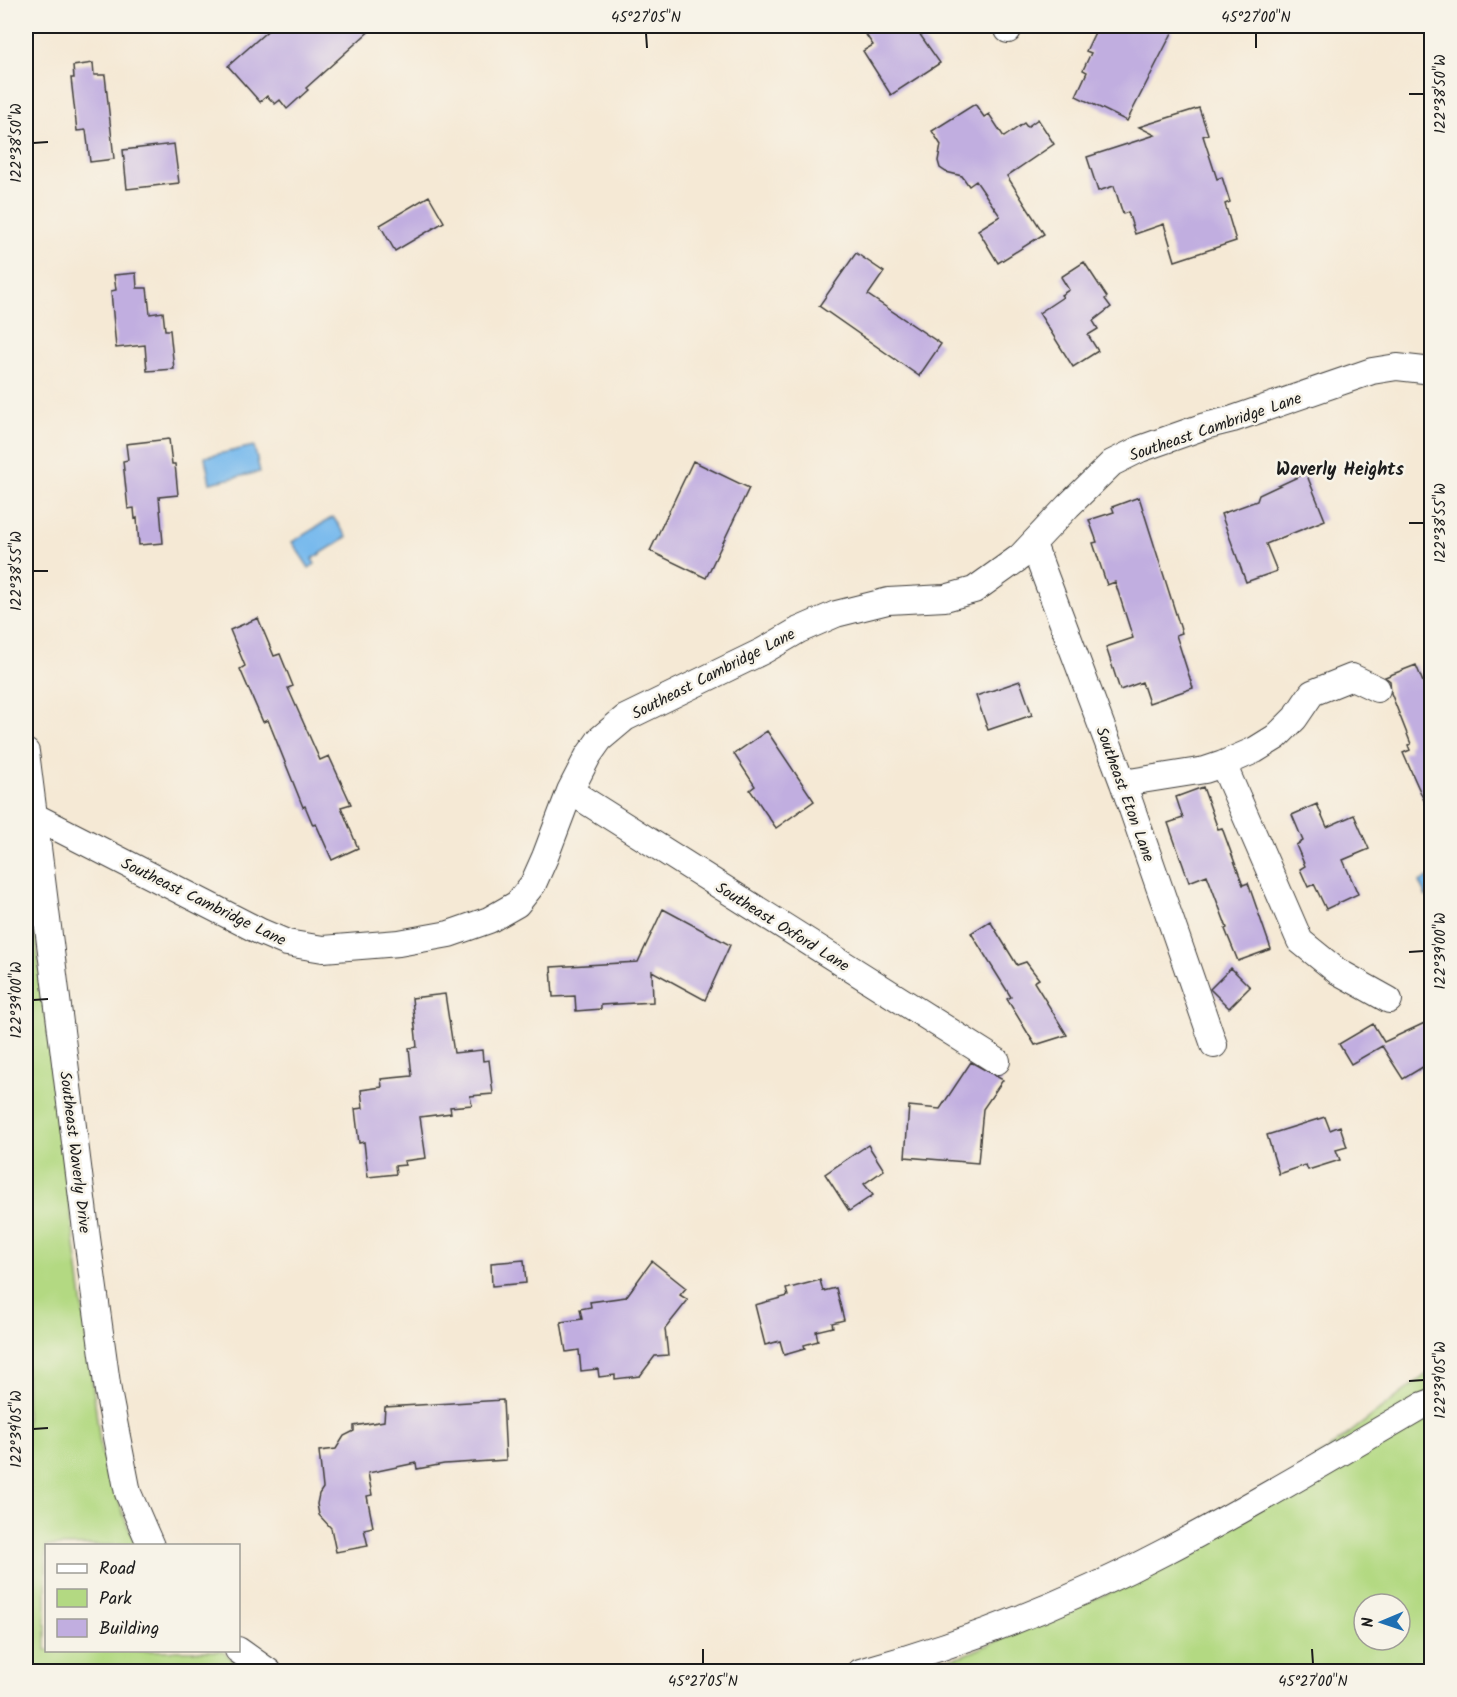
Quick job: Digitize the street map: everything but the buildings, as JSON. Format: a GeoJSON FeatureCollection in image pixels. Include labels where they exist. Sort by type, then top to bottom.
{"type":"FeatureCollection","features":[{"type":"Feature","properties":{"kind":"street","name":"Southeast Cambridge Lane"},"geometry":{"type":"LineString","coordinates":[[34,816],[261,932],[287,943],[323,949],[399,943],[449,934],[489,920],[517,904],[533,884],[570,791],[600,739],[625,718],[763,651],[799,630],[836,614],[888,601],[945,598],[974,590],[1020,557],[1112,463],[1140,448],[1233,419],[1268,405],[1315,392],[1372,371],[1397,367],[1431,373]]}},
{"type":"Feature","properties":{"kind":"street","name":"Southeast Eton Lane"},"geometry":{"type":"LineString","coordinates":[[1033,544],[1123,783],[1214,1045]]}},
{"type":"Feature","properties":{"kind":"street"},"geometry":{"type":"LineString","coordinates":[[1123,783],[1204,770],[1255,750],[1276,737],[1295,717],[1312,693],[1352,677],[1377,689]]}},
{"type":"Feature","properties":{"kind":"street","name":"Southeast Waverly Drive"},"geometry":{"type":"LineString","coordinates":[[26,752],[108,1391],[128,1494],[151,1544]]}},
{"type":"Feature","properties":{"kind":"street"},"geometry":{"type":"LineString","coordinates":[[1223,764],[1300,941],[1336,971],[1389,1000]]}},
{"type":"Feature","properties":{"kind":"street","name":"Southeast Oxford Lane"},"geometry":{"type":"LineString","coordinates":[[570,791],[997,1061]]}},
{"type":"Feature","properties":{"kind":"street"},"geometry":{"type":"LineString","coordinates":[[860,1671],[931,1652],[1084,1591],[1167,1551],[1431,1402]]}},
{"type":"Feature","properties":{"kind":"street"},"geometry":{"type":"LineString","coordinates":[[240,1651],[269,1671]]}},
{"type":"Feature","properties":{"kind":"green space"},"geometry":{"type":"Polygon","coordinates":[[[26,859],[101,1451],[128,1527],[137,1544],[45,1544],[45,1652],[223,1652],[247,1671],[26,1671],[26,859]]]}},
{"type":"Feature","properties":{"kind":"green space"},"geometry":{"type":"Polygon","coordinates":[[[1431,1371],[1431,1671],[894,1672],[965,1655],[1180,1562],[1431,1371]]]}},
{"type":"Feature","properties":{"kind":"water"},"geometry":{"type":"Polygon","coordinates":[[[254,446],[260,472],[210,483],[205,457],[254,446]]]}},
{"type":"Feature","properties":{"kind":"water"},"geometry":{"type":"Polygon","coordinates":[[[333,517],[347,537],[312,559],[315,564],[309,568],[292,542],[333,517]]]}},
{"type":"Feature","properties":{"kind":"water"},"geometry":{"type":"Polygon","coordinates":[[[1431,876],[1431,894],[1426,897],[1419,882],[1431,876]]]}},
{"type":"Feature","properties":{"kind":"district","name":"Waverly Heights"},"geometry":{"type":"Point","coordinates":[1340,469]}}]}
